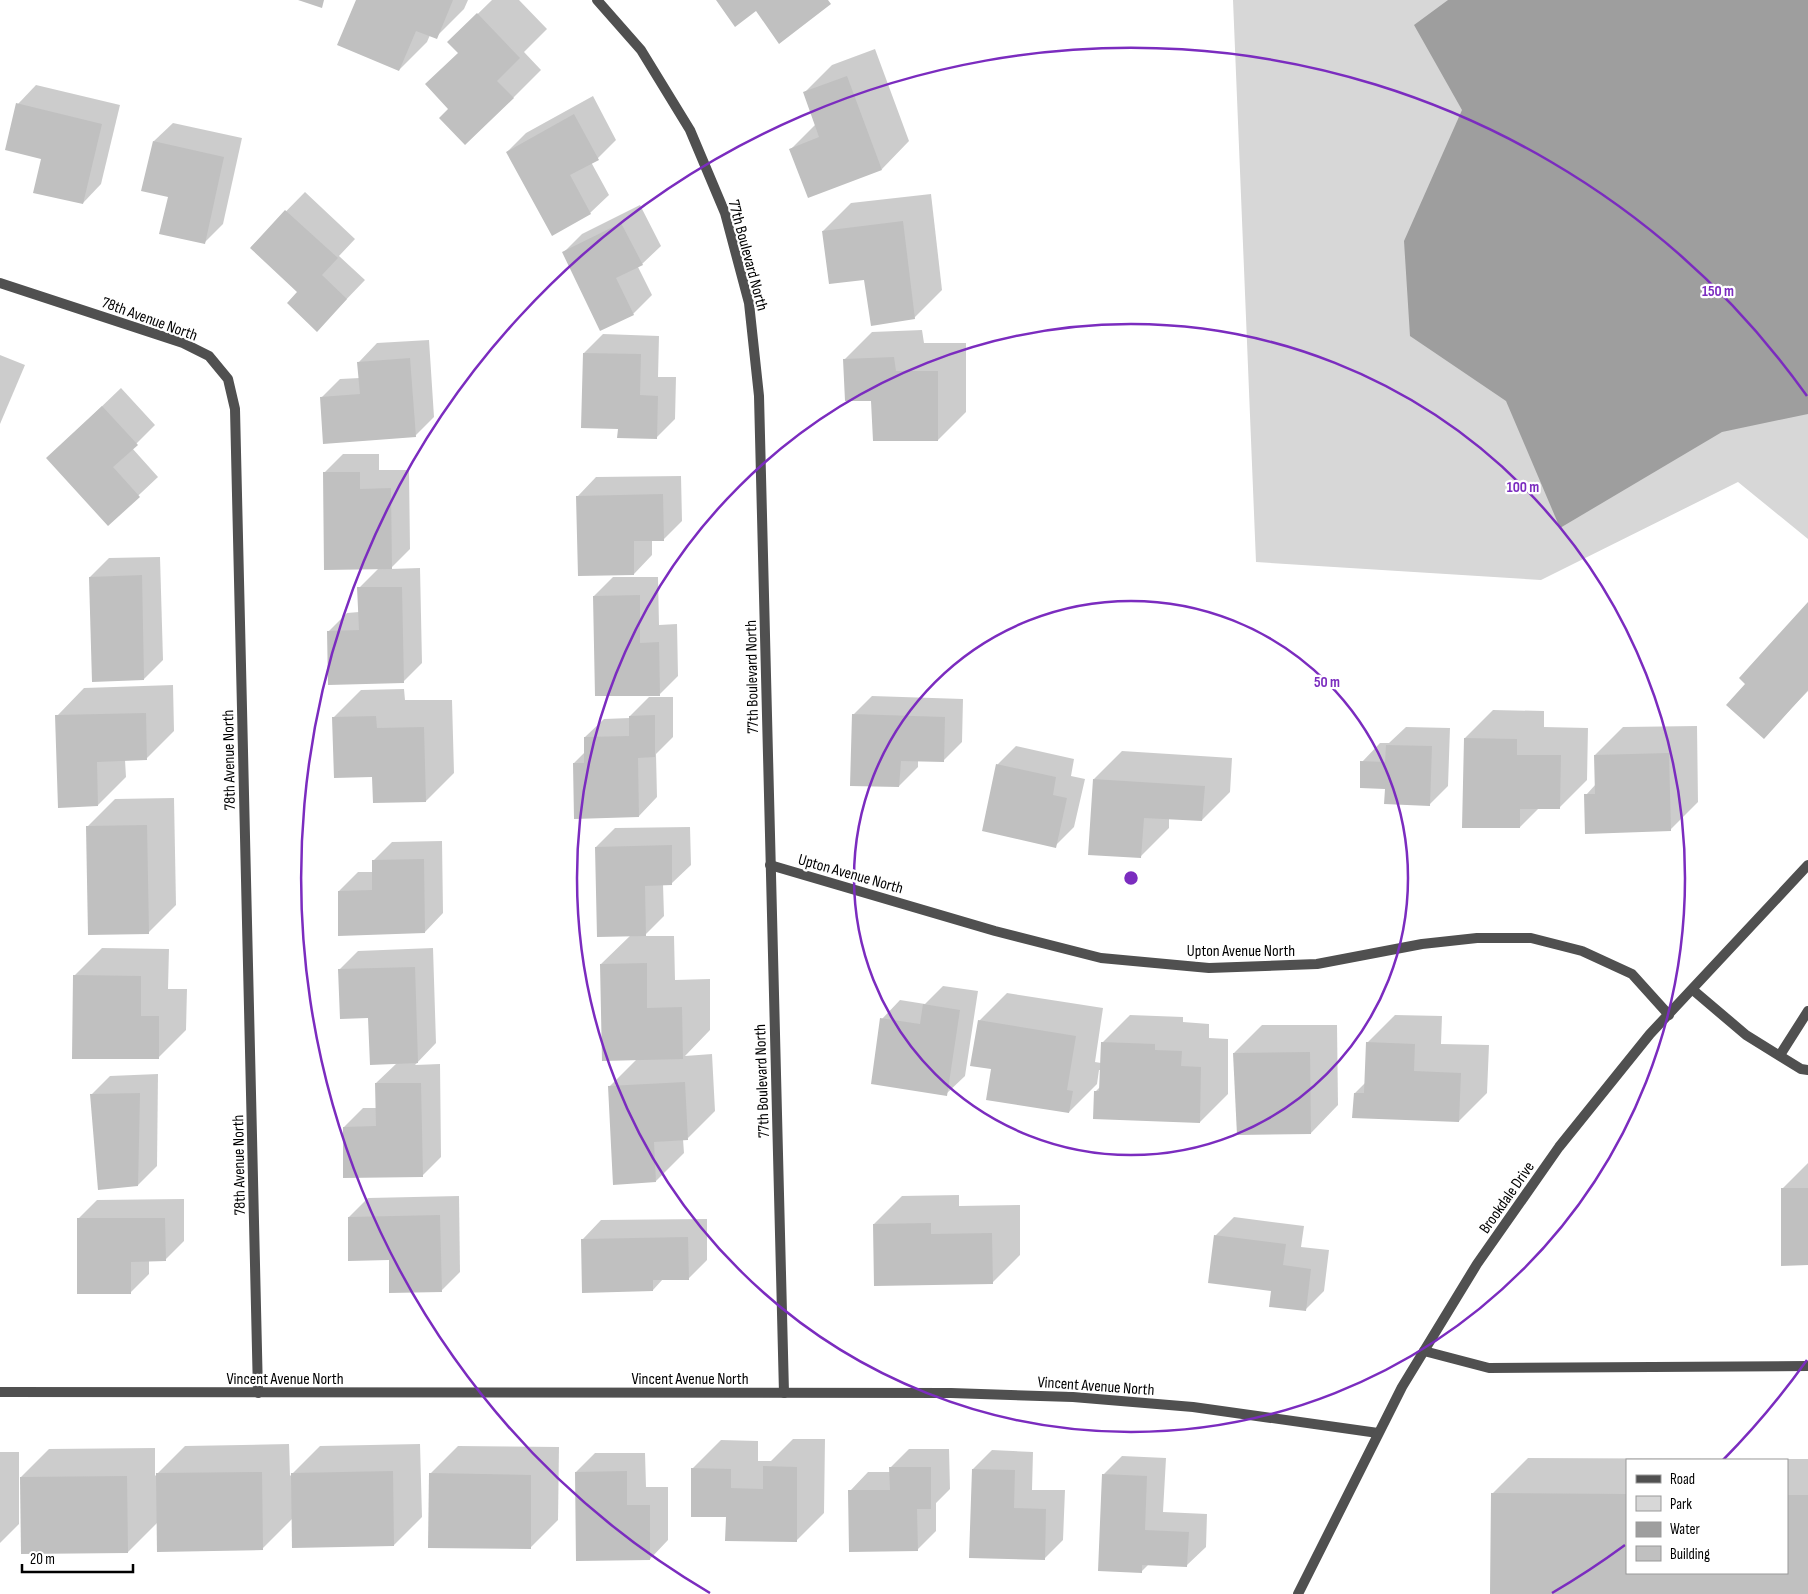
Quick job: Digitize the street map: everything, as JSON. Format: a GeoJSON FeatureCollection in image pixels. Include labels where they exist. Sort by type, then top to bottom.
{"type":"FeatureCollection","features":[{"type":"Feature","properties":{"kind":"street","name":"77th Boulevard North"},"geometry":{"type":"LineString","coordinates":[[597,0],[641,50],[690,130],[725,213],[749,303],[758,396],[784,1393]]}},
{"type":"Feature","properties":{"kind":"street","name":"78th Avenue North"},"geometry":{"type":"LineString","coordinates":[[0,283],[183,342],[209,356],[228,379],[230,387],[235,409],[258,1393]]}},
{"type":"Feature","properties":{"kind":"street","name":"Upton Avenue North"},"geometry":{"type":"LineString","coordinates":[[770,865],[995,931],[1101,958],[1209,968],[1317,964],[1422,944],[1477,938],[1531,938],[1582,951],[1632,974],[1669,1014]]}},
{"type":"Feature","properties":{"kind":"street","name":"Brookdale Drive"},"geometry":{"type":"LineString","coordinates":[[1298,1594],[1402,1387],[1477,1264],[1559,1148],[1650,1034],[1808,865]]}},
{"type":"Feature","properties":{"kind":"street"},"geometry":{"type":"LineString","coordinates":[[1692,990],[1746,1036],[1802,1069],[1808,1070]]}},
{"type":"Feature","properties":{"kind":"street"},"geometry":{"type":"LineString","coordinates":[[1780,1056],[1808,1011]]}},
{"type":"Feature","properties":{"kind":"street"},"geometry":{"type":"LineString","coordinates":[[1424,1350],[1489,1368],[1808,1366]]}},
{"type":"Feature","properties":{"kind":"street","name":"Vincent Avenue North"},"geometry":{"type":"LineString","coordinates":[[0,1392],[951,1393],[1073,1397],[1193,1407],[1378,1433]]}},
{"type":"Feature","properties":{"kind":"green space"},"geometry":{"type":"Polygon","coordinates":[[[1233,0],[1808,0],[1808,539],[1738,482],[1541,580],[1256,562],[1233,0]]]}},
{"type":"Feature","properties":{"kind":"water"},"geometry":{"type":"Polygon","coordinates":[[[1448,0],[1808,0],[1808,414],[1722,432],[1560,528],[1506,401],[1410,336],[1404,241],[1462,110],[1414,25],[1448,0]]]}},
{"type":"Feature","properties":{"kind":"building"},"geometry":{"type":"Polygon","coordinates":[[[298,0],[324,0],[322,8],[298,0]]]}},
{"type":"Feature","properties":{"kind":"building"},"geometry":{"type":"Polygon","coordinates":[[[356,0],[453,0],[437,39],[416,31],[399,71],[337,45],[356,0]]]}},
{"type":"Feature","properties":{"kind":"building"},"geometry":{"type":"Polygon","coordinates":[[[716,0],[828,0],[831,4],[779,44],[756,11],[735,27],[716,0]]]}},
{"type":"Feature","properties":{"kind":"building"},"geometry":{"type":"Polygon","coordinates":[[[477,13],[520,58],[497,81],[514,98],[465,145],[439,118],[448,109],[425,84],[458,53],[447,42],[477,13]]]}},
{"type":"Feature","properties":{"kind":"building"},"geometry":{"type":"Polygon","coordinates":[[[847,76],[882,170],[808,198],[789,149],[819,137],[803,92],[847,76]]]}},
{"type":"Feature","properties":{"kind":"building"},"geometry":{"type":"Polygon","coordinates":[[[16,103],[102,124],[83,204],[33,193],[41,159],[5,150],[16,103]]]}},
{"type":"Feature","properties":{"kind":"building"},"geometry":{"type":"Polygon","coordinates":[[[574,114],[599,160],[570,175],[591,214],[552,236],[506,152],[574,114]]]}},
{"type":"Feature","properties":{"kind":"building"},"geometry":{"type":"Polygon","coordinates":[[[153,141],[224,157],[205,244],[159,234],[168,197],[141,191],[153,141]]]}},
{"type":"Feature","properties":{"kind":"building"},"geometry":{"type":"Polygon","coordinates":[[[285,210],[338,258],[322,275],[347,299],[317,332],[287,303],[297,292],[250,248],[285,210]]]}},
{"type":"Feature","properties":{"kind":"building"},"geometry":{"type":"Polygon","coordinates":[[[903,221],[915,319],[871,326],[864,280],[829,284],[822,231],[903,221]]]}},
{"type":"Feature","properties":{"kind":"building"},"geometry":{"type":"Polygon","coordinates":[[[621,223],[643,265],[616,278],[634,315],[600,331],[562,252],[621,223]]]}},
{"type":"Feature","properties":{"kind":"building"},"geometry":{"type":"Polygon","coordinates":[[[583,353],[641,354],[640,395],[658,396],[657,439],[617,438],[618,429],[581,428],[583,353]]]}},
{"type":"Feature","properties":{"kind":"building"},"geometry":{"type":"Polygon","coordinates":[[[894,357],[896,371],[938,371],[938,441],[873,441],[871,401],[845,401],[843,359],[894,357]]]}},
{"type":"Feature","properties":{"kind":"building"},"geometry":{"type":"Polygon","coordinates":[[[410,358],[416,437],[323,444],[320,397],[360,394],[357,362],[410,358]]]}},
{"type":"Feature","properties":{"kind":"building"},"geometry":{"type":"Polygon","coordinates":[[[102,406],[138,445],[113,467],[140,497],[108,526],[46,458],[102,406]]]}},
{"type":"Feature","properties":{"kind":"building"},"geometry":{"type":"Polygon","coordinates":[[[323,472],[360,472],[360,489],[391,488],[392,569],[324,570],[323,472]]]}},
{"type":"Feature","properties":{"kind":"building"},"geometry":{"type":"Polygon","coordinates":[[[663,494],[664,541],[634,541],[634,575],[578,576],[576,496],[663,494]]]}},
{"type":"Feature","properties":{"kind":"building"},"geometry":{"type":"Polygon","coordinates":[[[142,575],[144,680],[92,682],[89,577],[142,575]]]}},
{"type":"Feature","properties":{"kind":"building"},"geometry":{"type":"Polygon","coordinates":[[[357,587],[402,587],[404,683],[328,685],[327,631],[359,630],[357,587]]]}},
{"type":"Feature","properties":{"kind":"building"},"geometry":{"type":"Polygon","coordinates":[[[640,595],[640,643],[659,642],[660,696],[595,696],[593,596],[640,595]]]}},
{"type":"Feature","properties":{"kind":"building"},"geometry":{"type":"Polygon","coordinates":[[[1808,602],[1808,690],[1764,739],[1726,705],[1745,684],[1739,678],[1808,602]]]}},
{"type":"Feature","properties":{"kind":"building"},"geometry":{"type":"Polygon","coordinates":[[[146,713],[147,760],[97,762],[98,806],[58,808],[55,715],[146,713]]]}},
{"type":"Feature","properties":{"kind":"building"},"geometry":{"type":"Polygon","coordinates":[[[852,714],[945,717],[944,762],[901,761],[899,787],[850,786],[852,714]]]}},
{"type":"Feature","properties":{"kind":"building"},"geometry":{"type":"Polygon","coordinates":[[[655,715],[655,757],[638,758],[639,817],[574,819],[573,763],[584,763],[584,737],[629,736],[629,716],[655,715]]]}},
{"type":"Feature","properties":{"kind":"building"},"geometry":{"type":"Polygon","coordinates":[[[376,716],[377,728],[424,727],[426,802],[373,803],[372,777],[334,778],[332,717],[376,716]]]}},
{"type":"Feature","properties":{"kind":"building"},"geometry":{"type":"Polygon","coordinates":[[[1464,738],[1517,739],[1517,755],[1561,755],[1560,809],[1520,809],[1520,828],[1462,828],[1464,738]]]}},
{"type":"Feature","properties":{"kind":"building"},"geometry":{"type":"Polygon","coordinates":[[[1386,745],[1432,746],[1430,806],[1384,804],[1385,789],[1360,788],[1360,761],[1385,762],[1386,745]]]}},
{"type":"Feature","properties":{"kind":"building"},"geometry":{"type":"Polygon","coordinates":[[[1669,753],[1671,831],[1585,834],[1584,794],[1595,794],[1594,755],[1669,753]]]}},
{"type":"Feature","properties":{"kind":"building"},"geometry":{"type":"Polygon","coordinates":[[[996,764],[1056,777],[1053,795],[1067,798],[1056,848],[982,831],[996,764]]]}},
{"type":"Feature","properties":{"kind":"building"},"geometry":{"type":"Polygon","coordinates":[[[1093,779],[1205,786],[1202,821],[1144,818],[1141,858],[1088,855],[1093,779]]]}},
{"type":"Feature","properties":{"kind":"building"},"geometry":{"type":"Polygon","coordinates":[[[147,825],[149,934],[88,935],[86,826],[147,825]]]}},
{"type":"Feature","properties":{"kind":"building"},"geometry":{"type":"Polygon","coordinates":[[[672,845],[672,885],[645,886],[646,936],[597,937],[595,847],[672,845]]]}},
{"type":"Feature","properties":{"kind":"building"},"geometry":{"type":"Polygon","coordinates":[[[424,859],[425,933],[338,936],[338,891],[372,890],[372,860],[424,859]]]}},
{"type":"Feature","properties":{"kind":"building"},"geometry":{"type":"Polygon","coordinates":[[[647,963],[647,1008],[682,1007],[683,1059],[602,1061],[600,964],[647,963]]]}},
{"type":"Feature","properties":{"kind":"building"},"geometry":{"type":"Polygon","coordinates":[[[415,967],[418,1063],[370,1065],[368,1018],[340,1019],[338,969],[415,967]]]}},
{"type":"Feature","properties":{"kind":"building"},"geometry":{"type":"Polygon","coordinates":[[[73,975],[141,976],[141,1016],[159,1016],[159,1059],[72,1059],[73,975]]]}},
{"type":"Feature","properties":{"kind":"building"},"geometry":{"type":"Polygon","coordinates":[[[923,1004],[960,1010],[947,1096],[871,1084],[880,1018],[920,1024],[923,1004]]]}},
{"type":"Feature","properties":{"kind":"building"},"geometry":{"type":"Polygon","coordinates":[[[978,1020],[1076,1036],[1067,1090],[1073,1091],[1069,1113],[986,1100],[991,1069],[970,1066],[978,1020]]]}},
{"type":"Feature","properties":{"kind":"building"},"geometry":{"type":"Polygon","coordinates":[[[1101,1042],[1155,1044],[1155,1050],[1182,1051],[1181,1066],[1201,1067],[1200,1123],[1093,1119],[1094,1091],[1099,1091],[1101,1042]]]}},
{"type":"Feature","properties":{"kind":"building"},"geometry":{"type":"Polygon","coordinates":[[[1366,1042],[1415,1044],[1414,1071],[1461,1073],[1459,1122],[1352,1118],[1354,1093],[1364,1093],[1366,1042]]]}},
{"type":"Feature","properties":{"kind":"building"},"geometry":{"type":"Polygon","coordinates":[[[1310,1052],[1311,1134],[1237,1135],[1233,1053],[1310,1052]]]}},
{"type":"Feature","properties":{"kind":"building"},"geometry":{"type":"Polygon","coordinates":[[[685,1082],[688,1140],[654,1142],[656,1182],[613,1185],[608,1086],[685,1082]]]}},
{"type":"Feature","properties":{"kind":"building"},"geometry":{"type":"Polygon","coordinates":[[[375,1083],[421,1083],[423,1177],[343,1178],[343,1127],[376,1126],[375,1083]]]}},
{"type":"Feature","properties":{"kind":"building"},"geometry":{"type":"Polygon","coordinates":[[[140,1093],[138,1186],[98,1190],[90,1094],[140,1093]]]}},
{"type":"Feature","properties":{"kind":"building"},"geometry":{"type":"Polygon","coordinates":[[[1781,1188],[1808,1188],[1808,1265],[1781,1266],[1781,1188]]]}},
{"type":"Feature","properties":{"kind":"building"},"geometry":{"type":"Polygon","coordinates":[[[440,1215],[442,1292],[389,1293],[389,1260],[348,1261],[348,1217],[440,1215]]]}},
{"type":"Feature","properties":{"kind":"building"},"geometry":{"type":"Polygon","coordinates":[[[77,1218],[165,1218],[166,1261],[131,1262],[131,1294],[77,1294],[77,1218]]]}},
{"type":"Feature","properties":{"kind":"building"},"geometry":{"type":"Polygon","coordinates":[[[931,1223],[931,1234],[992,1233],[993,1284],[874,1286],[873,1224],[931,1223]]]}},
{"type":"Feature","properties":{"kind":"building"},"geometry":{"type":"Polygon","coordinates":[[[1214,1235],[1286,1244],[1283,1265],[1311,1269],[1306,1311],[1269,1307],[1271,1291],[1208,1283],[1214,1235]]]}},
{"type":"Feature","properties":{"kind":"building"},"geometry":{"type":"Polygon","coordinates":[[[688,1237],[689,1280],[653,1280],[653,1291],[582,1293],[581,1239],[688,1237]]]}},
{"type":"Feature","properties":{"kind":"building"},"geometry":{"type":"Polygon","coordinates":[[[763,1466],[797,1467],[797,1542],[725,1541],[726,1517],[691,1517],[691,1468],[731,1469],[731,1488],[763,1489],[763,1466]]]}},
{"type":"Feature","properties":{"kind":"building"},"geometry":{"type":"Polygon","coordinates":[[[889,1467],[931,1467],[931,1509],[917,1509],[918,1551],[849,1552],[848,1490],[890,1490],[889,1467]]]}},
{"type":"Feature","properties":{"kind":"building"},"geometry":{"type":"Polygon","coordinates":[[[972,1469],[1015,1470],[1014,1508],[1046,1509],[1045,1560],[969,1558],[972,1469]]]}},
{"type":"Feature","properties":{"kind":"building"},"geometry":{"type":"Polygon","coordinates":[[[393,1471],[394,1546],[292,1548],[291,1473],[393,1471]]]}},
{"type":"Feature","properties":{"kind":"building"},"geometry":{"type":"Polygon","coordinates":[[[627,1471],[627,1505],[650,1505],[650,1560],[576,1561],[575,1472],[627,1471]]]}},
{"type":"Feature","properties":{"kind":"building"},"geometry":{"type":"Polygon","coordinates":[[[262,1472],[263,1550],[157,1552],[156,1473],[262,1472]]]}},
{"type":"Feature","properties":{"kind":"building"},"geometry":{"type":"Polygon","coordinates":[[[429,1473],[531,1475],[531,1549],[428,1548],[429,1473]]]}},
{"type":"Feature","properties":{"kind":"building"},"geometry":{"type":"Polygon","coordinates":[[[1102,1474],[1147,1476],[1145,1530],[1189,1532],[1187,1567],[1142,1565],[1142,1573],[1098,1571],[1102,1474]]]}},
{"type":"Feature","properties":{"kind":"building"},"geometry":{"type":"Polygon","coordinates":[[[127,1476],[128,1553],[21,1554],[20,1477],[127,1476]]]}},
{"type":"Feature","properties":{"kind":"building"},"geometry":{"type":"Polygon","coordinates":[[[1491,1493],[1626,1494],[1626,1574],[1788,1574],[1788,1495],[1808,1495],[1808,1594],[1490,1594],[1491,1493]]]}}]}
